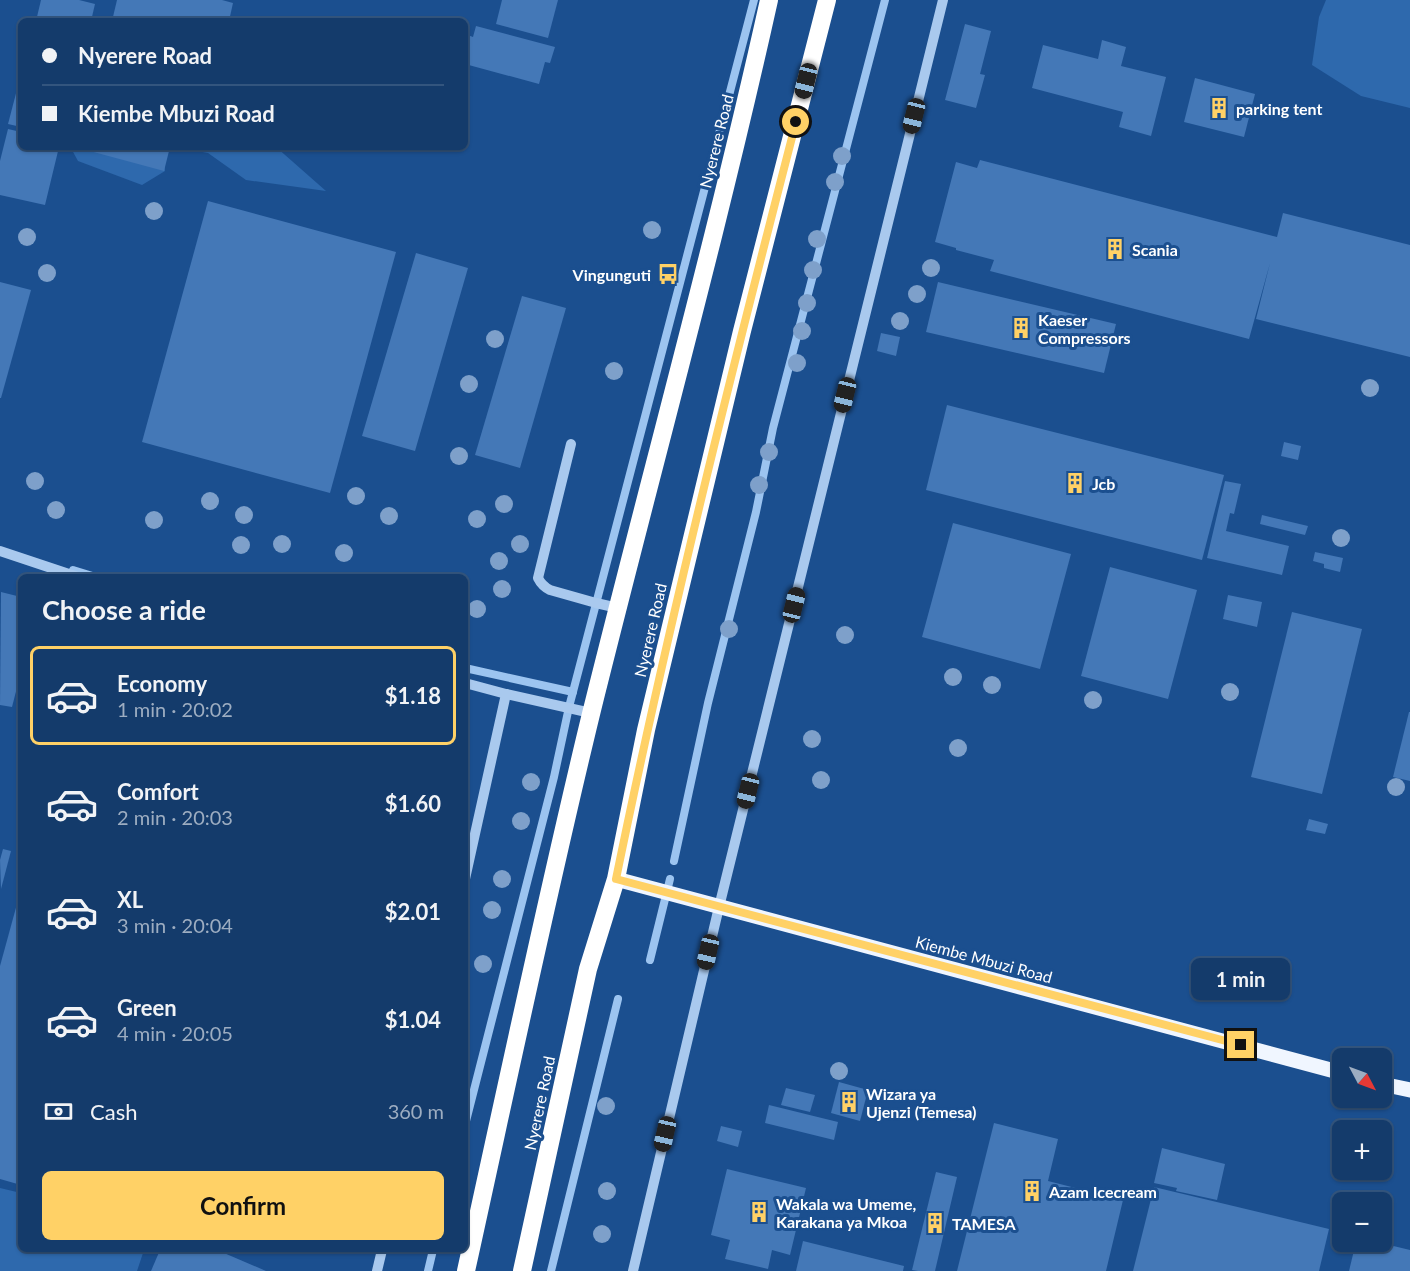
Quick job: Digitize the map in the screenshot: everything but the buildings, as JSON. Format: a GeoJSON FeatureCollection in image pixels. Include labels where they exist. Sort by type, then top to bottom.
{"type":"FeatureCollection","features":[{"type":"Feature","properties":{"kind":"highway","name":"Nyerere Road"},"geometry":{"type":"LineString","coordinates":[[466,1271],[591,712],[745,108],[769,0]]}},
{"type":"Feature","properties":{"kind":"highway","name":"Nyerere Road"},"geometry":{"type":"LineString","coordinates":[[522,1271],[588,969],[616,879],[646,730],[736,354],[827,0]]}},
{"type":"Feature","properties":{"kind":"main road","name":"Kiembe Mbuzi Road"},"geometry":{"type":"LineString","coordinates":[[616,879],[1332,1070]]}},
{"type":"Feature","properties":{"kind":"main road"},"geometry":{"type":"LineString","coordinates":[[1392,1086],[1410,1090]]}},
{"type":"Feature","properties":{"kind":"street"},"geometry":{"type":"LineString","coordinates":[[633,1271],[719,907],[943,0]]}},
{"type":"Feature","properties":{"kind":"street"},"geometry":{"type":"LineString","coordinates":[[571,444],[538,578],[544,587],[550,590],[618,608]]}},
{"type":"Feature","properties":{"kind":"street"},"geometry":{"type":"LineString","coordinates":[[0,551],[69,574]]}},
{"type":"Feature","properties":{"kind":"street"},"geometry":{"type":"LineString","coordinates":[[468,684],[591,712]]}},
{"type":"Feature","properties":{"kind":"street"},"geometry":{"type":"LineString","coordinates":[[468,865],[506,694]]}},
{"type":"Feature","properties":{"kind":"street"},"geometry":{"type":"LineString","coordinates":[[377,1271],[382,1252]]}},
{"type":"Feature","properties":{"kind":"shaded area"},"geometry":{"type":"Polygon","coordinates":[[[1326,0],[1410,0],[1410,108],[1361,96],[1312,65],[1319,17],[1326,0]]]}},
{"type":"Feature","properties":{"kind":"shaded area"},"geometry":{"type":"Polygon","coordinates":[[[72,150],[174,150],[164,153],[165,171],[142,185],[78,161],[72,150]]]}},
{"type":"Feature","properties":{"kind":"shaded area"},"geometry":{"type":"Polygon","coordinates":[[[191,150],[279,150],[326,191],[246,180],[208,153],[191,150]]]}},
{"type":"Feature","properties":{"kind":"shaded area"},"geometry":{"type":"Polygon","coordinates":[[[0,1188],[18,1192],[18,1252],[143,1252],[137,1271],[0,1271],[0,1188]]]}},
{"type":"Feature","properties":{"kind":"waterway"},"geometry":{"type":"LineString","coordinates":[[468,1113],[554,777],[569,707],[754,0]]}},
{"type":"Feature","properties":{"kind":"waterway"},"geometry":{"type":"LineString","coordinates":[[674,861],[708,703],[756,512],[773,428],[885,0]]}},
{"type":"Feature","properties":{"kind":"waterway"},"geometry":{"type":"LineString","coordinates":[[73,570],[86,574]]}},
{"type":"Feature","properties":{"kind":"waterway"},"geometry":{"type":"LineString","coordinates":[[468,669],[573,692]]}},
{"type":"Feature","properties":{"kind":"waterway"},"geometry":{"type":"LineString","coordinates":[[650,960],[670,879]]}},
{"type":"Feature","properties":{"kind":"waterway"},"geometry":{"type":"LineString","coordinates":[[551,1271],[618,999]]}},
{"type":"Feature","properties":{"kind":"waterway"},"geometry":{"type":"LineString","coordinates":[[428,1271],[433,1252]]}},
{"type":"Feature","properties":{"kind":"place","name":"parking tent"},"geometry":{"type":"Point","coordinates":[1219,108]}},
{"type":"Feature","properties":{"kind":"place","name":"Scania"},"geometry":{"type":"Point","coordinates":[1115,249]}},
{"type":"Feature","properties":{"kind":"place","name":"Vingunguti"},"geometry":{"type":"Point","coordinates":[668,274]}},
{"type":"Feature","properties":{"kind":"place","name":"Kaeser Compressors"},"geometry":{"type":"Point","coordinates":[1021,328]}},
{"type":"Feature","properties":{"kind":"place","name":"Jcb"},"geometry":{"type":"Point","coordinates":[1075,483]}},
{"type":"Feature","properties":{"kind":"place","name":"Wizara ya Ujenzi (Temesa)"},"geometry":{"type":"Point","coordinates":[849,1102]}},
{"type":"Feature","properties":{"kind":"place","name":"Azam Icecream"},"geometry":{"type":"Point","coordinates":[1032,1191]}},
{"type":"Feature","properties":{"kind":"place","name":"Wakala wa Umeme, Karakana ya Mkoa"},"geometry":{"type":"Point","coordinates":[759,1212]}},
{"type":"Feature","properties":{"kind":"place","name":"TAMESA"},"geometry":{"type":"Point","coordinates":[935,1223]}},
{"type":"Feature","properties":{"kind":"route"},"geometry":{"type":"LineString","coordinates":[[796,122],[742,331],[646,730],[616,879],[1241,1045]]}}]}
